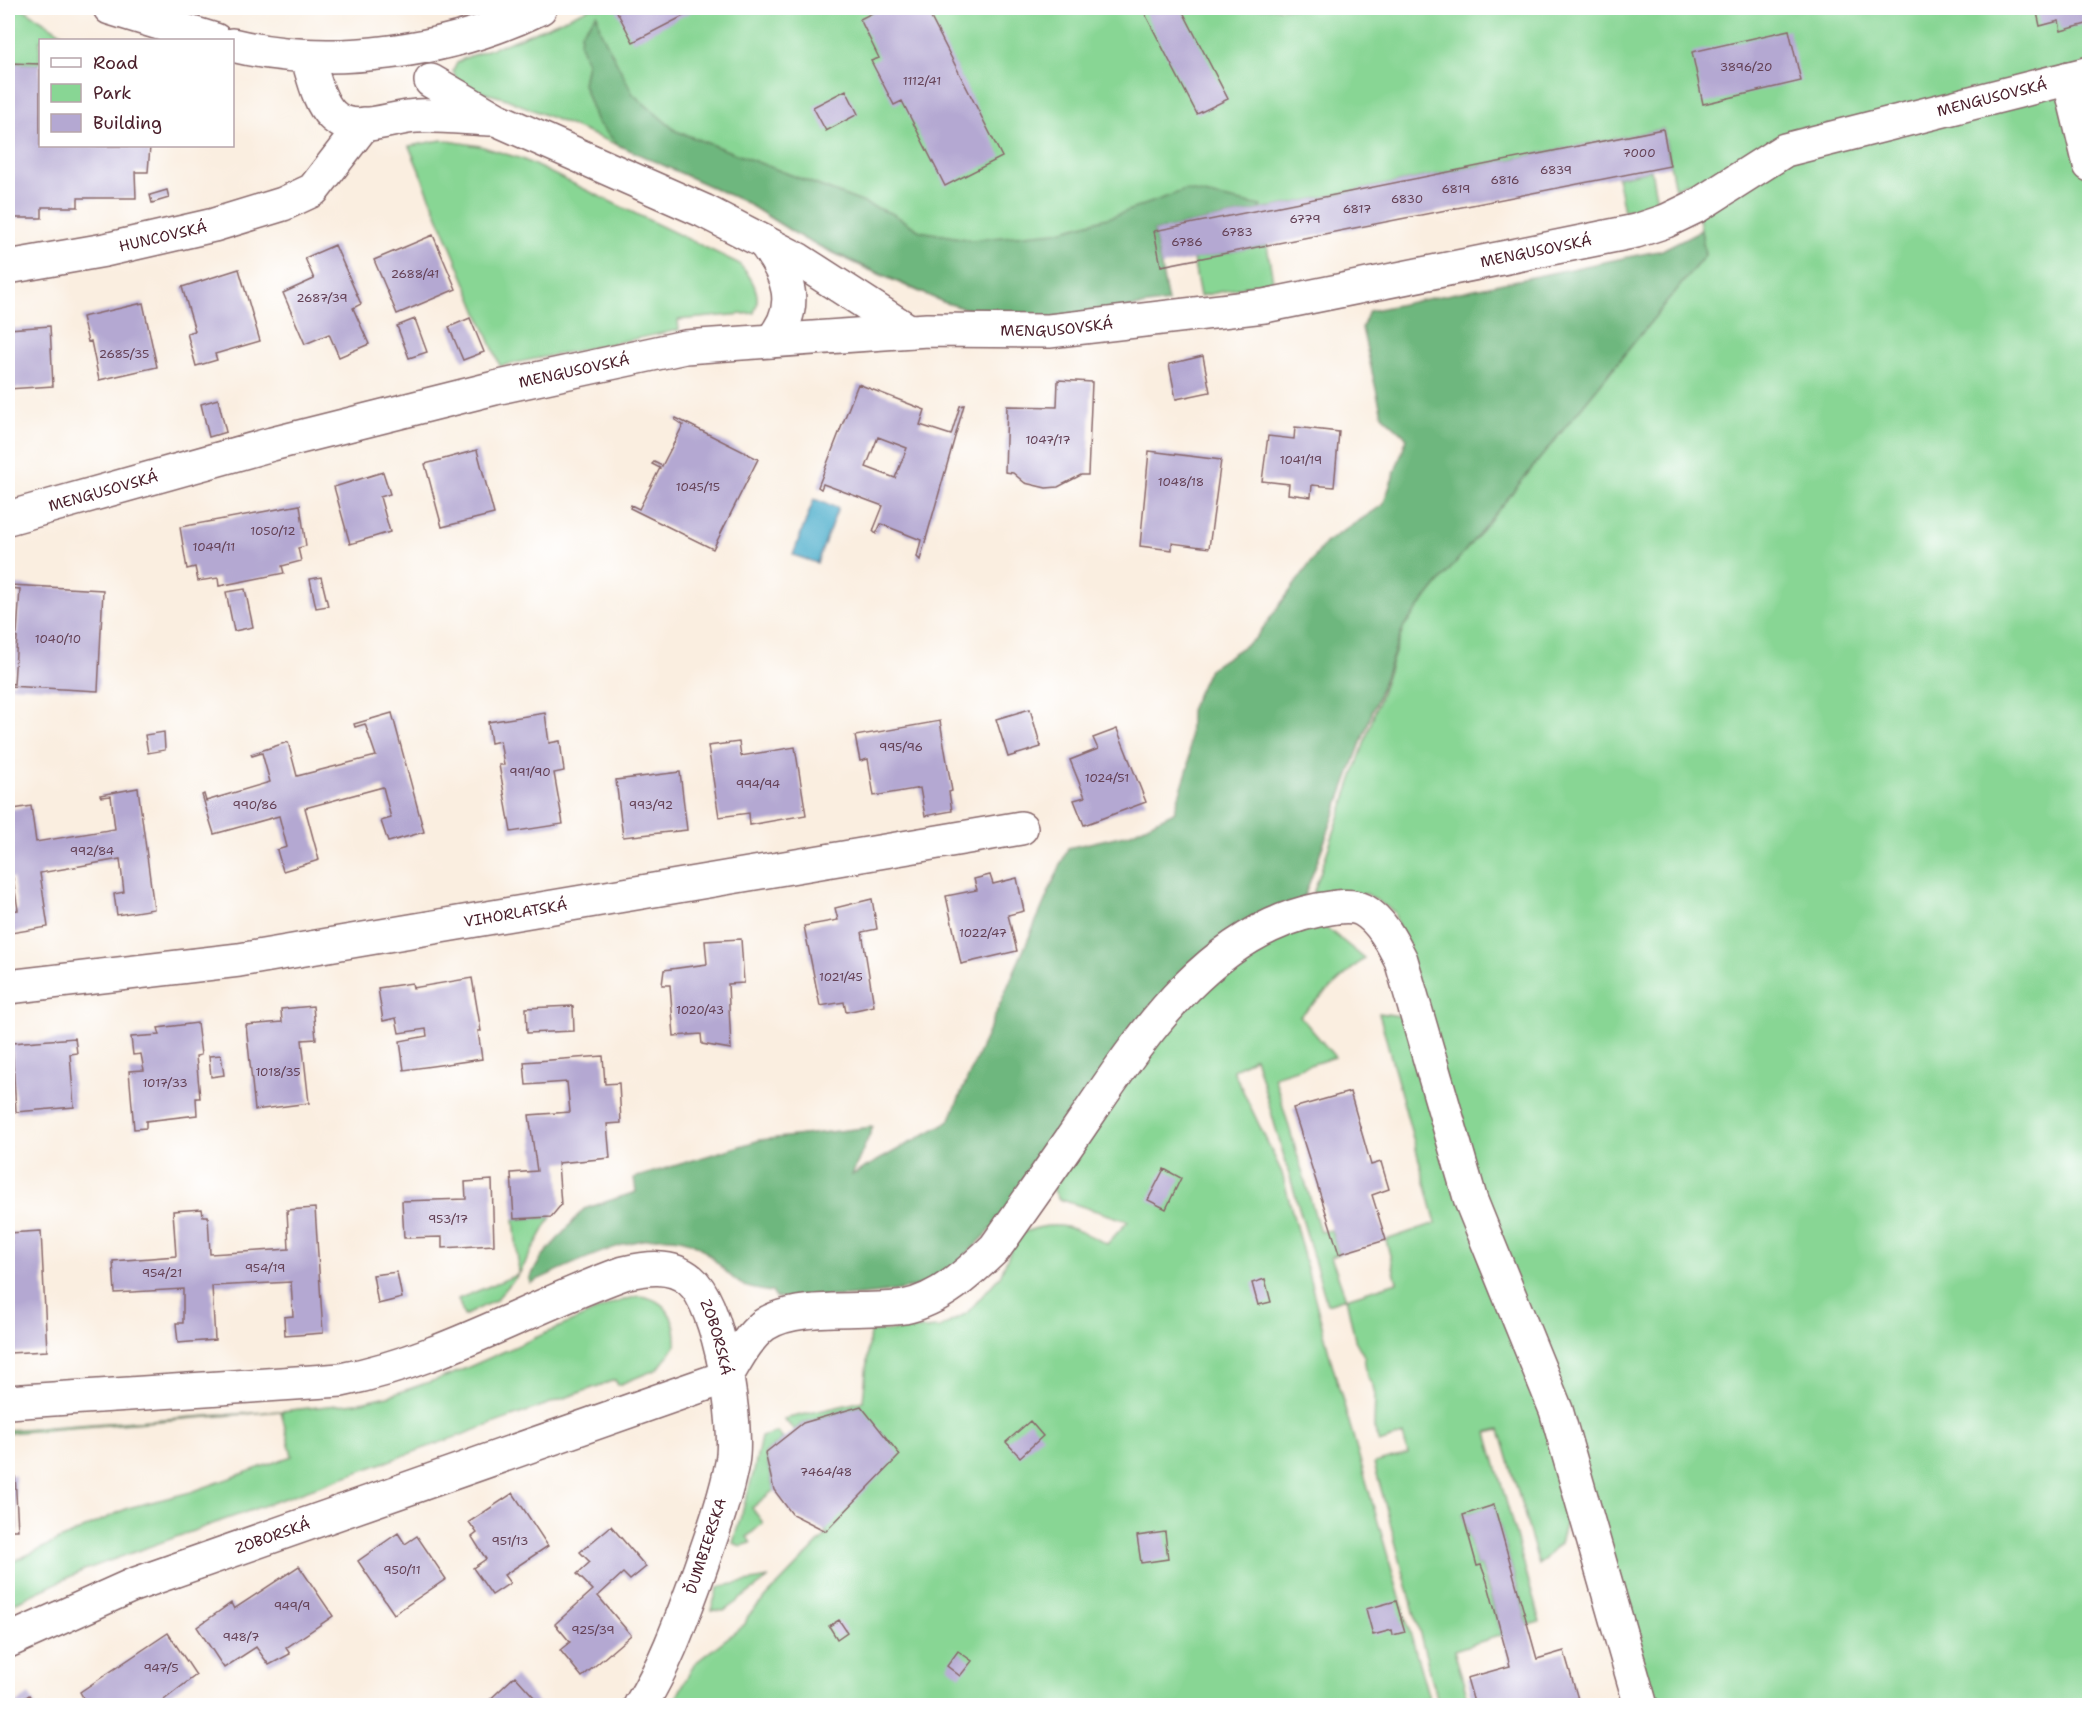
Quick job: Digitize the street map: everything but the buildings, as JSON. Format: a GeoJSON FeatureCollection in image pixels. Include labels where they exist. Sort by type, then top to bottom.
{"type":"FeatureCollection","features":[{"type":"Feature","properties":{"kind":"street"},"geometry":{"type":"LineString","coordinates":[[110,8],[212,39]]}},
{"type":"Feature","properties":{"kind":"street"},"geometry":{"type":"LineString","coordinates":[[234,45],[273,52],[330,57],[424,46],[486,29],[540,8]]}},
{"type":"Feature","properties":{"kind":"street"},"geometry":{"type":"LineString","coordinates":[[416,116],[428,101],[430,81],[424,46]]}},
{"type":"Feature","properties":{"kind":"street"},"geometry":{"type":"LineString","coordinates":[[307,56],[323,101],[330,114],[339,121],[364,124],[416,116],[496,119]]}},
{"type":"Feature","properties":{"kind":"street"},"geometry":{"type":"LineString","coordinates":[[2079,76],[2090,165]]}},
{"type":"Feature","properties":{"kind":"street","name":"MENGUSOVSKÁ"},"geometry":{"type":"LineString","coordinates":[[8,518],[272,444],[495,388],[685,347],[909,331],[1049,331],[1264,306],[1636,231],[1666,221],[1697,206],[1785,150],[2079,76]]}},
{"type":"Feature","properties":{"kind":"street"},"geometry":{"type":"LineString","coordinates":[[430,81],[496,119],[704,211],[799,260],[909,331]]}},
{"type":"Feature","properties":{"kind":"street"},"geometry":{"type":"LineString","coordinates":[[313,190],[322,147],[323,101]]}},
{"type":"Feature","properties":{"kind":"street"},"geometry":{"type":"LineString","coordinates":[[313,190],[364,124]]}},
{"type":"Feature","properties":{"kind":"street","name":"HUNCOVSKÁ"},"geometry":{"type":"LineString","coordinates":[[8,267],[105,250],[214,225],[283,204],[313,190]]}},
{"type":"Feature","properties":{"kind":"street"},"geometry":{"type":"LineString","coordinates":[[764,242],[781,264],[787,281],[789,301],[781,329],[771,341]]}},
{"type":"Feature","properties":{"kind":"street","name":"VIHORLATSKÁ"},"geometry":{"type":"LineString","coordinates":[[8,987],[239,960],[1021,828]]}},
{"type":"Feature","properties":{"kind":"street"},"geometry":{"type":"LineString","coordinates":[[726,1377],[747,1342],[763,1326],[782,1315],[905,1306],[937,1294],[966,1275],[996,1248],[1113,1078],[1162,1013],[1212,964],[1252,935],[1298,914],[1334,907],[1363,910],[1387,933],[1401,960],[1471,1201],[1556,1410],[1641,1706]]}},
{"type":"Feature","properties":{"kind":"street","name":"ZOBORSKÁ"},"geometry":{"type":"LineString","coordinates":[[8,1402],[311,1384],[371,1374],[444,1349],[608,1279],[644,1269],[675,1272],[690,1280],[700,1293],[718,1336],[726,1377],[133,1585],[8,1641]]}},
{"type":"Feature","properties":{"kind":"street","name":"ĎUMBIERSKA"},"geometry":{"type":"LineString","coordinates":[[640,1706],[674,1640],[710,1542],[732,1465],[735,1429],[726,1377]]}},
{"type":"Feature","properties":{"kind":"green space"},"geometry":{"type":"Polygon","coordinates":[[[8,8],[22,8],[70,39],[39,39],[39,64],[8,63],[8,8]]]}},
{"type":"Feature","properties":{"kind":"green space"},"geometry":{"type":"Polygon","coordinates":[[[590,8],[2089,8],[2089,1705],[1651,1705],[1478,1202],[1394,912],[1367,894],[1312,897],[1404,626],[1705,255],[1697,206],[1687,182],[1675,189],[1663,129],[1154,231],[985,314],[943,302],[867,269],[804,239],[745,202],[630,150],[504,98],[459,86],[453,71],[457,63],[465,58],[513,41],[590,8]]]}},
{"type":"Feature","properties":{"kind":"green space"},"geometry":{"type":"Polygon","coordinates":[[[597,14],[600,30],[633,94],[676,131],[893,214],[920,231],[972,240],[1056,232],[1111,217],[1185,190],[1261,206],[1259,210],[1154,231],[1168,302],[1051,319],[985,314],[943,302],[804,239],[745,202],[618,145],[597,122],[583,84],[587,63],[580,44],[581,33],[597,14]]]}},
{"type":"Feature","properties":{"kind":"green space"},"geometry":{"type":"Polygon","coordinates":[[[442,140],[480,146],[522,159],[738,263],[755,286],[757,299],[754,313],[678,320],[679,330],[500,366],[409,146],[442,140]]]}},
{"type":"Feature","properties":{"kind":"green space"},"geometry":{"type":"Polygon","coordinates":[[[1651,170],[1657,202],[1624,211],[1617,177],[1651,170]]]}},
{"type":"Feature","properties":{"kind":"green space"},"geometry":{"type":"Polygon","coordinates":[[[1701,230],[1705,255],[1404,626],[1304,897],[1256,924],[1005,1216],[963,1257],[936,1278],[902,1290],[858,1295],[776,1298],[772,1292],[752,1289],[741,1284],[696,1245],[678,1239],[658,1238],[612,1248],[530,1283],[529,1279],[542,1257],[584,1209],[636,1192],[634,1178],[760,1140],[873,1127],[852,1175],[949,1121],[1068,848],[1129,834],[1174,812],[1189,765],[1190,710],[1209,669],[1255,639],[1325,543],[1383,505],[1407,438],[1382,415],[1362,328],[1369,311],[1662,250],[1701,230]]]}},
{"type":"Feature","properties":{"kind":"green space"},"geometry":{"type":"Polygon","coordinates":[[[1267,245],[1273,281],[1200,296],[1193,259],[1267,245]]]}},
{"type":"Feature","properties":{"kind":"green space"},"geometry":{"type":"Polygon","coordinates":[[[1322,924],[1364,958],[1300,1016],[1335,1057],[1274,1076],[1320,1232],[1331,1230],[1339,1254],[1331,1257],[1346,1298],[1327,1304],[1255,1057],[1233,1070],[1282,1173],[1331,1360],[1431,1705],[672,1706],[694,1664],[745,1624],[748,1616],[827,1534],[825,1530],[861,1406],[803,1423],[794,1430],[784,1419],[863,1401],[870,1332],[940,1328],[967,1313],[1000,1276],[1017,1235],[1042,1227],[1063,1226],[1107,1244],[1128,1221],[1059,1199],[1053,1189],[1107,1102],[1224,964],[1288,929],[1322,924]]]}},
{"type":"Feature","properties":{"kind":"green space"},"geometry":{"type":"Polygon","coordinates":[[[1379,1013],[1400,1016],[1411,1026],[1563,1468],[1568,1515],[1560,1543],[1539,1565],[1500,1430],[1487,1433],[1540,1622],[1528,1625],[1494,1506],[1463,1515],[1477,1566],[1481,1565],[1502,1635],[1454,1650],[1470,1705],[1439,1705],[1374,1463],[1408,1454],[1403,1435],[1379,1443],[1374,1428],[1373,1386],[1367,1377],[1364,1356],[1355,1340],[1346,1298],[1397,1282],[1386,1240],[1436,1223],[1379,1013]]]}},
{"type":"Feature","properties":{"kind":"green space"},"geometry":{"type":"Polygon","coordinates":[[[551,1217],[519,1274],[514,1219],[551,1217]]]}},
{"type":"Feature","properties":{"kind":"green space"},"geometry":{"type":"Polygon","coordinates":[[[519,1274],[496,1300],[464,1316],[458,1299],[519,1274]]]}},
{"type":"Feature","properties":{"kind":"green space"},"geometry":{"type":"Polygon","coordinates":[[[638,1296],[656,1301],[663,1306],[672,1319],[676,1336],[676,1345],[658,1369],[618,1385],[615,1380],[84,1570],[8,1606],[8,1564],[128,1508],[191,1492],[292,1456],[281,1411],[356,1403],[388,1396],[453,1374],[614,1303],[638,1296]]]}},
{"type":"Feature","properties":{"kind":"green space"},"geometry":{"type":"Polygon","coordinates":[[[281,1411],[8,1433],[8,1430],[281,1411]]]}},
{"type":"Feature","properties":{"kind":"green space"},"geometry":{"type":"Polygon","coordinates":[[[777,1432],[783,1439],[765,1453],[774,1490],[752,1508],[763,1523],[747,1537],[751,1543],[741,1546],[733,1543],[754,1471],[761,1437],[777,1432]]]}},
{"type":"Feature","properties":{"kind":"green space"},"geometry":{"type":"Polygon","coordinates":[[[769,1578],[724,1611],[711,1610],[718,1588],[769,1578]]]}},
{"type":"Feature","properties":{"kind":"water"},"geometry":{"type":"Polygon","coordinates":[[[814,499],[838,508],[817,563],[793,555],[814,499]]]}}]}
